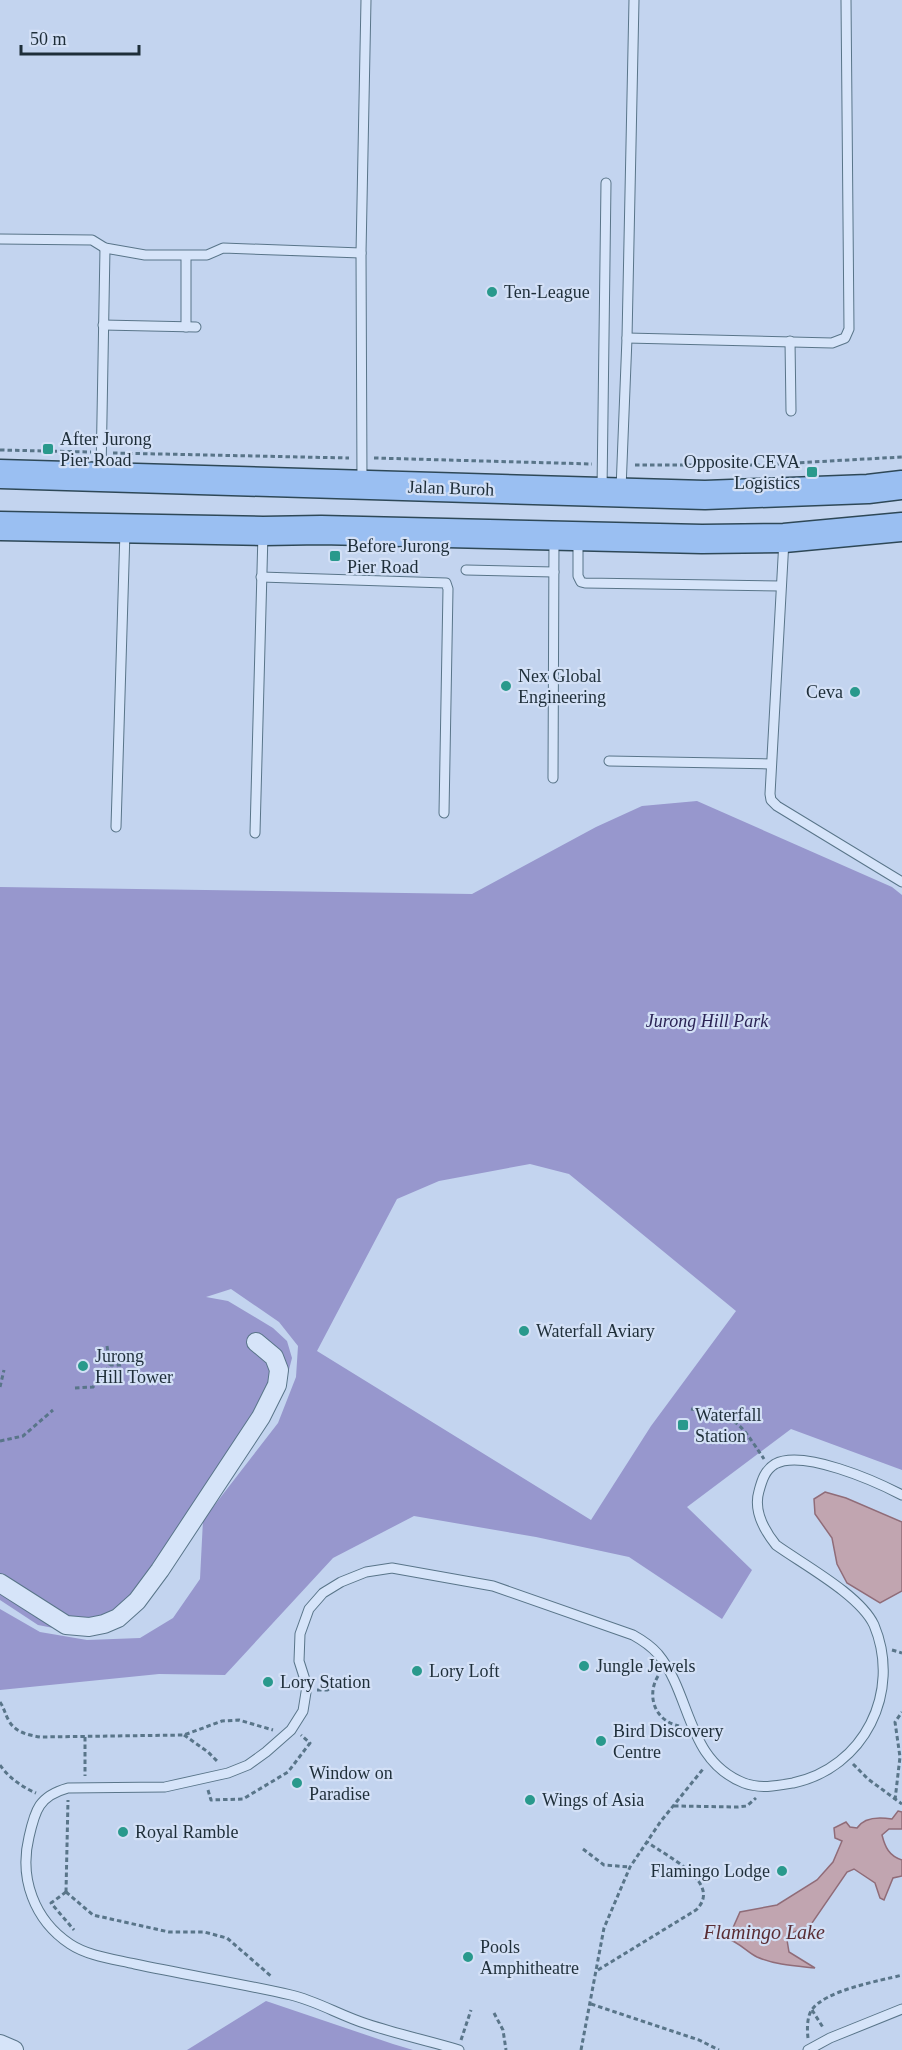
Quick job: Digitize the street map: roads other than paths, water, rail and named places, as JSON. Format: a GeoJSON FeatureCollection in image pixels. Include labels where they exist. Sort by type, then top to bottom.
{"type":"FeatureCollection","features":[{"type":"Feature","properties":{"kind":"main road","name":"Jalan Buroh"},"geometry":{"type":"LineString","coordinates":[[0,474],[101,464],[362,472],[611,493],[705,495],[868,489],[902,484]]}},
{"type":"Feature","properties":{"kind":"main road"},"geometry":{"type":"LineString","coordinates":[[0,526],[321,530],[702,539],[784,538],[902,527]]}},
{"type":"Feature","properties":{"kind":"street"},"geometry":{"type":"LineString","coordinates":[[0,1583],[66,1625],[89,1627],[104,1624],[118,1618],[137,1601],[261,1418],[277,1385],[279,1370],[274,1357],[256,1342]]}},
{"type":"Feature","properties":{"kind":"street"},"geometry":{"type":"LineString","coordinates":[[0,2044],[14,2050]]}},
{"type":"Feature","properties":{"kind":"lane"},"geometry":{"type":"LineString","coordinates":[[362,472],[361,253],[366,0]]}},
{"type":"Feature","properties":{"kind":"lane"},"geometry":{"type":"LineString","coordinates":[[611,493],[622,465],[634,0]]}},
{"type":"Feature","properties":{"kind":"lane"},"geometry":{"type":"LineString","coordinates":[[627,338],[832,343],[844,338],[849,329],[846,0]]}},
{"type":"Feature","properties":{"kind":"lane"},"geometry":{"type":"LineString","coordinates":[[606,183],[602,464],[611,493]]}},
{"type":"Feature","properties":{"kind":"lane"},"geometry":{"type":"LineString","coordinates":[[0,239],[93,240],[105,248],[145,255],[207,255],[223,248],[361,253]]}},
{"type":"Feature","properties":{"kind":"lane"},"geometry":{"type":"LineString","coordinates":[[101,464],[105,248]]}},
{"type":"Feature","properties":{"kind":"lane"},"geometry":{"type":"LineString","coordinates":[[103,326],[191,327],[186,256]]}},
{"type":"Feature","properties":{"kind":"lane"},"geometry":{"type":"LineString","coordinates":[[790,341],[791,411]]}},
{"type":"Feature","properties":{"kind":"lane"},"geometry":{"type":"LineString","coordinates":[[116,827],[125,529]]}},
{"type":"Feature","properties":{"kind":"lane"},"geometry":{"type":"LineString","coordinates":[[255,834],[263,531]]}},
{"type":"Feature","properties":{"kind":"lane"},"geometry":{"type":"LineString","coordinates":[[566,536],[581,582],[781,586]]}},
{"type":"Feature","properties":{"kind":"lane"},"geometry":{"type":"LineString","coordinates":[[553,778],[554,572],[566,536]]}},
{"type":"Feature","properties":{"kind":"lane"},"geometry":{"type":"LineString","coordinates":[[784,538],[771,800],[777,806],[902,882]]}},
{"type":"Feature","properties":{"kind":"lane"},"geometry":{"type":"LineString","coordinates":[[466,570],[554,572]]}},
{"type":"Feature","properties":{"kind":"lane"},"geometry":{"type":"LineString","coordinates":[[261,577],[446,583],[448,589],[444,813]]}},
{"type":"Feature","properties":{"kind":"lane"},"geometry":{"type":"LineString","coordinates":[[609,761],[771,764]]}},
{"type":"Feature","properties":{"kind":"lane"},"geometry":{"type":"LineString","coordinates":[[458,2050],[365,2023],[292,1995],[97,1956],[70,1944],[46,1922],[31,1898],[25,1872],[27,1842],[33,1816],[46,1797],[68,1788],[165,1787],[228,1773],[248,1765],[288,1733],[303,1711],[306,1686],[298,1661],[300,1634],[309,1609],[323,1593],[341,1582],[366,1572],[392,1568],[493,1586],[633,1635],[647,1643],[667,1667],[699,1744],[710,1760],[743,1783],[762,1788],[805,1780],[831,1767],[860,1744],[871,1727],[882,1700],[885,1672],[874,1625],[861,1606],[776,1545],[768,1534],[760,1518],[758,1500],[761,1482],[770,1468],[785,1461],[811,1461],[836,1467],[902,1495]]}},
{"type":"Feature","properties":{"kind":"lane"},"geometry":{"type":"LineString","coordinates":[[809,2049],[830,2038],[902,2009]]}},
{"type":"Feature","properties":{"kind":"water"},"geometry":{"type":"Polygon","coordinates":[[[825,1492],[846,1498],[902,1522],[902,1591],[880,1603],[847,1583],[837,1564],[832,1538],[815,1514],[814,1499],[825,1492]]]}},
{"type":"Feature","properties":{"kind":"water","name":"Flamingo Lake"},"geometry":{"type":"Polygon","coordinates":[[[898,1811],[902,1812],[902,1829],[889,1829],[882,1835],[888,1850],[902,1860],[902,1876],[893,1878],[884,1900],[880,1898],[875,1883],[854,1869],[847,1872],[810,1926],[791,1933],[787,1940],[789,1952],[815,1968],[764,1960],[728,1939],[740,1912],[777,1905],[817,1880],[833,1862],[842,1841],[835,1838],[834,1828],[846,1822],[850,1827],[857,1828],[868,1820],[892,1819],[898,1811]]]}},
{"type":"Feature","properties":{"kind":"place","name":"Ten-League"},"geometry":{"type":"Point","coordinates":[492,292]}},
{"type":"Feature","properties":{"kind":"place","name":"After Jurong Pier Road"},"geometry":{"type":"Point","coordinates":[48,449]}},
{"type":"Feature","properties":{"kind":"place","name":"Opposite CEVA Logistics"},"geometry":{"type":"Point","coordinates":[812,472]}},
{"type":"Feature","properties":{"kind":"place","name":"Before Jurong Pier Road"},"geometry":{"type":"Point","coordinates":[335,556]}},
{"type":"Feature","properties":{"kind":"place","name":"Nex Global Engineering"},"geometry":{"type":"Point","coordinates":[506,686]}},
{"type":"Feature","properties":{"kind":"place","name":"Ceva"},"geometry":{"type":"Point","coordinates":[855,692]}},
{"type":"Feature","properties":{"kind":"place","name":"Waterfall Aviary"},"geometry":{"type":"Point","coordinates":[524,1331]}},
{"type":"Feature","properties":{"kind":"place","name":"Jurong Hill Tower"},"geometry":{"type":"Point","coordinates":[83,1366]}},
{"type":"Feature","properties":{"kind":"place","name":"Waterfall Station"},"geometry":{"type":"Point","coordinates":[683,1425]}},
{"type":"Feature","properties":{"kind":"place","name":"Jungle Jewels"},"geometry":{"type":"Point","coordinates":[584,1666]}},
{"type":"Feature","properties":{"kind":"place","name":"Lory Loft"},"geometry":{"type":"Point","coordinates":[417,1671]}},
{"type":"Feature","properties":{"kind":"place","name":"Lory Station"},"geometry":{"type":"Point","coordinates":[268,1682]}},
{"type":"Feature","properties":{"kind":"place","name":"Bird Discovery Centre"},"geometry":{"type":"Point","coordinates":[601,1741]}},
{"type":"Feature","properties":{"kind":"place","name":"Window on Paradise"},"geometry":{"type":"Point","coordinates":[297,1783]}},
{"type":"Feature","properties":{"kind":"place","name":"Wings of Asia"},"geometry":{"type":"Point","coordinates":[530,1800]}},
{"type":"Feature","properties":{"kind":"place","name":"Royal Ramble"},"geometry":{"type":"Point","coordinates":[123,1832]}},
{"type":"Feature","properties":{"kind":"place","name":"Flamingo Lodge"},"geometry":{"type":"Point","coordinates":[782,1871]}},
{"type":"Feature","properties":{"kind":"place","name":"Pools Amphitheatre"},"geometry":{"type":"Point","coordinates":[468,1957]}},
{"type":"Feature","properties":{"kind":"park label","name":"Jurong Hill Park"},"geometry":{"type":"Point","coordinates":[707,1021]}}]}
